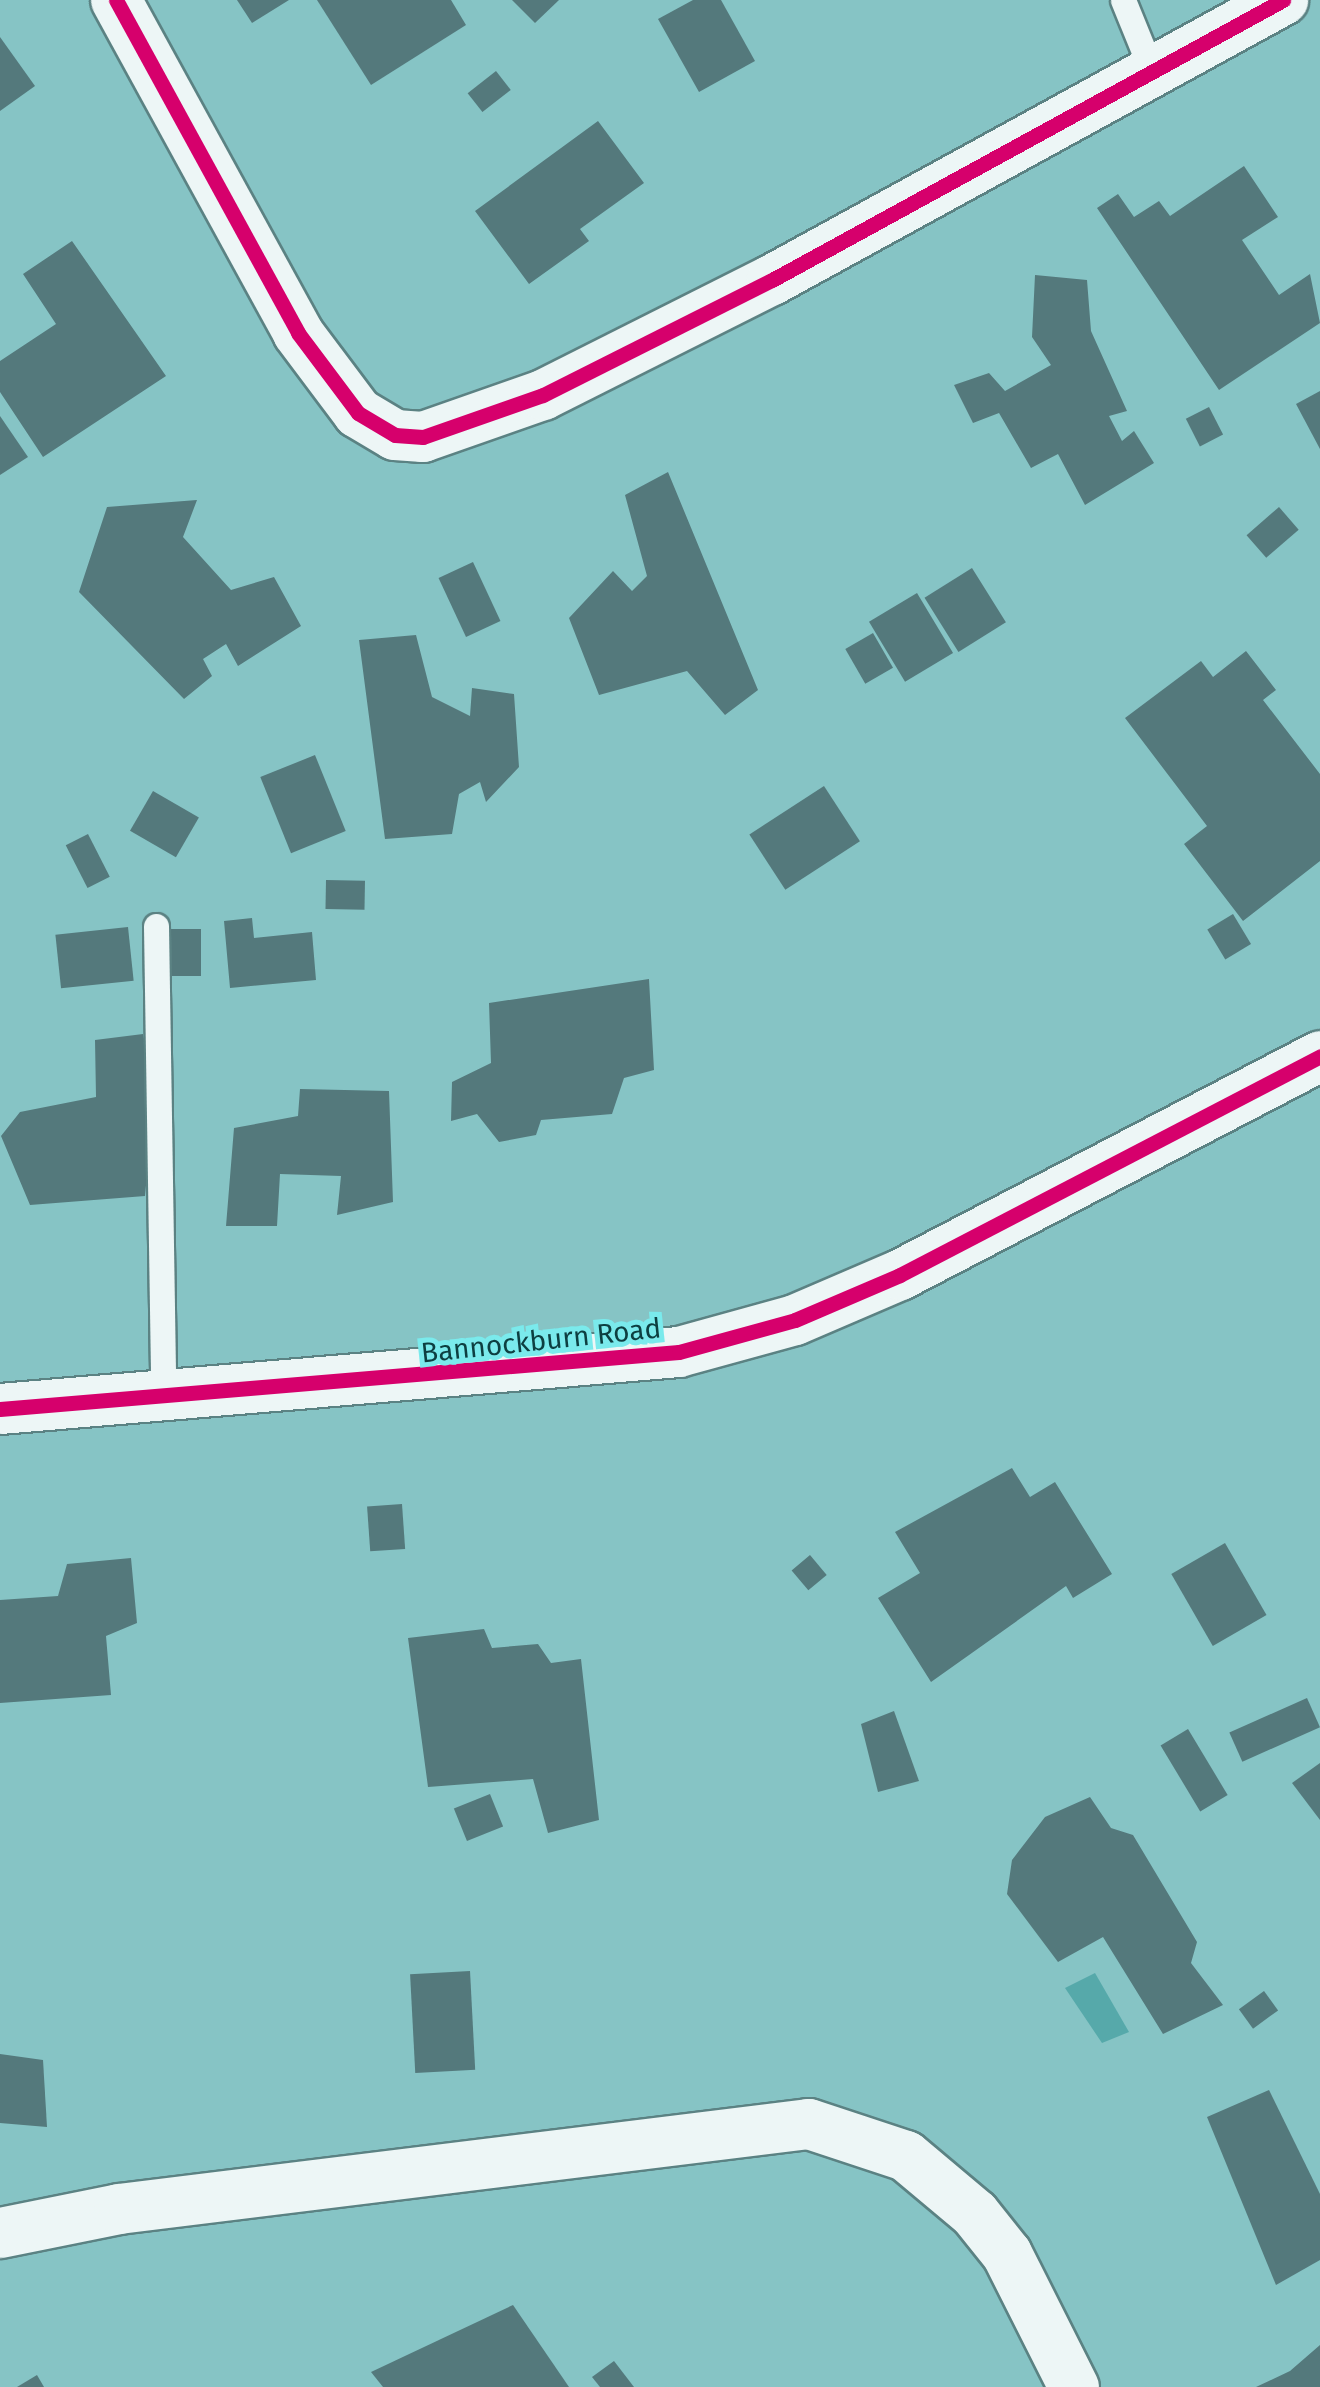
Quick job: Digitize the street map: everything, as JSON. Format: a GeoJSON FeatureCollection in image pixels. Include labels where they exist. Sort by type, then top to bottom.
{"type":"FeatureCollection","features":[{"type":"Feature","properties":{"kind":"street"},"geometry":{"type":"LineString","coordinates":[[116,0],[298,333],[358,413],[396,436],[422,438],[542,395],[754,289],[1282,0]]}},
{"type":"Feature","properties":{"kind":"street","name":"Bannockburn Road"},"geometry":{"type":"LineString","coordinates":[[0,1408],[626,1362],[795,1320],[900,1275],[1320,1056]]}},
{"type":"Feature","properties":{"kind":"street"},"geometry":{"type":"LineString","coordinates":[[0,2233],[119,2208],[809,2124],[906,2156],[976,2214],[1007,2254],[1074,2387]]}},
{"type":"Feature","properties":{"kind":"lane"},"geometry":{"type":"LineString","coordinates":[[1123,0],[1151,69]]}},
{"type":"Feature","properties":{"kind":"lane"},"geometry":{"type":"LineString","coordinates":[[156,926],[162,1396]]}},
{"type":"Feature","properties":{"kind":"water"},"geometry":{"type":"Polygon","coordinates":[[[1095,1973],[1129,2032],[1102,2043],[1065,1988],[1095,1973]]]}},
{"type":"Feature","properties":{"kind":"building"},"geometry":{"type":"Polygon","coordinates":[[[237,0],[289,0],[252,23],[237,0]]]}},
{"type":"Feature","properties":{"kind":"building"},"geometry":{"type":"Polygon","coordinates":[[[317,0],[451,0],[466,25],[371,85],[317,0]]]}},
{"type":"Feature","properties":{"kind":"building"},"geometry":{"type":"Polygon","coordinates":[[[512,0],[559,0],[535,23],[512,0]]]}},
{"type":"Feature","properties":{"kind":"building"},"geometry":{"type":"Polygon","coordinates":[[[693,0],[721,0],[755,61],[699,92],[658,19],[693,0]]]}},
{"type":"Feature","properties":{"kind":"building"},"geometry":{"type":"Polygon","coordinates":[[[0,37],[35,86],[0,111],[0,37]]]}},
{"type":"Feature","properties":{"kind":"building"},"geometry":{"type":"Polygon","coordinates":[[[496,71],[511,90],[482,112],[468,93],[496,71]]]}},
{"type":"Feature","properties":{"kind":"building"},"geometry":{"type":"Polygon","coordinates":[[[598,121],[644,183],[580,229],[589,241],[529,284],[475,211],[598,121]]]}},
{"type":"Feature","properties":{"kind":"building"},"geometry":{"type":"Polygon","coordinates":[[[1244,166],[1278,217],[1242,240],[1279,295],[1310,274],[1320,323],[1219,390],[1097,208],[1118,194],[1134,217],[1159,201],[1170,216],[1244,166]]]}},
{"type":"Feature","properties":{"kind":"building"},"geometry":{"type":"Polygon","coordinates":[[[72,241],[166,376],[43,457],[0,392],[0,361],[56,324],[23,274],[72,241]]]}},
{"type":"Feature","properties":{"kind":"building"},"geometry":{"type":"Polygon","coordinates":[[[1035,275],[1087,280],[1091,331],[1127,411],[1109,416],[1122,441],[1134,431],[1154,463],[1085,505],[1058,454],[1031,468],[999,413],[973,423],[954,385],[989,373],[1005,391],[1051,365],[1032,337],[1035,275]]]}},
{"type":"Feature","properties":{"kind":"building"},"geometry":{"type":"Polygon","coordinates":[[[1320,391],[1320,449],[1296,404],[1320,391]]]}},
{"type":"Feature","properties":{"kind":"building"},"geometry":{"type":"Polygon","coordinates":[[[1209,407],[1223,435],[1200,446],[1186,419],[1209,407]]]}},
{"type":"Feature","properties":{"kind":"building"},"geometry":{"type":"Polygon","coordinates":[[[0,416],[28,457],[0,475],[0,416]]]}},
{"type":"Feature","properties":{"kind":"building"},"geometry":{"type":"Polygon","coordinates":[[[668,472],[758,690],[725,715],[687,671],[599,695],[569,618],[613,571],[632,591],[647,576],[625,495],[668,472]]]}},
{"type":"Feature","properties":{"kind":"building"},"geometry":{"type":"Polygon","coordinates":[[[197,500],[183,537],[231,590],[274,577],[301,626],[238,666],[226,644],[203,659],[212,676],[184,699],[79,592],[107,507],[197,500]]]}},
{"type":"Feature","properties":{"kind":"building"},"geometry":{"type":"Polygon","coordinates":[[[1279,507],[1299,530],[1266,558],[1247,535],[1279,507]]]}},
{"type":"Feature","properties":{"kind":"building"},"geometry":{"type":"Polygon","coordinates":[[[473,562],[500,621],[466,637],[439,578],[473,562]]]}},
{"type":"Feature","properties":{"kind":"building"},"geometry":{"type":"Polygon","coordinates":[[[972,568],[1006,622],[958,652],[925,598],[972,568]]]}},
{"type":"Feature","properties":{"kind":"building"},"geometry":{"type":"Polygon","coordinates":[[[917,593],[953,653],[905,682],[869,622],[917,593]]]}},
{"type":"Feature","properties":{"kind":"building"},"geometry":{"type":"Polygon","coordinates":[[[873,633],[893,668],[865,684],[845,649],[873,633]]]}},
{"type":"Feature","properties":{"kind":"building"},"geometry":{"type":"Polygon","coordinates":[[[416,635],[432,697],[470,716],[472,688],[514,694],[519,767],[486,802],[480,782],[459,794],[452,834],[385,839],[359,640],[416,635]]]}},
{"type":"Feature","properties":{"kind":"building"},"geometry":{"type":"Polygon","coordinates":[[[1246,651],[1276,690],[1263,700],[1320,774],[1320,861],[1243,921],[1184,844],[1207,826],[1125,718],[1201,661],[1213,677],[1246,651]]]}},
{"type":"Feature","properties":{"kind":"building"},"geometry":{"type":"Polygon","coordinates":[[[315,755],[346,831],[291,853],[260,777],[315,755]]]}},
{"type":"Feature","properties":{"kind":"building"},"geometry":{"type":"Polygon","coordinates":[[[824,786],[860,841],[785,890],[749,834],[824,786]]]}},
{"type":"Feature","properties":{"kind":"building"},"geometry":{"type":"Polygon","coordinates":[[[153,791],[199,818],[176,857],[130,831],[153,791]]]}},
{"type":"Feature","properties":{"kind":"building"},"geometry":{"type":"Polygon","coordinates":[[[88,834],[110,877],[88,888],[66,845],[88,834]]]}},
{"type":"Feature","properties":{"kind":"building"},"geometry":{"type":"Polygon","coordinates":[[[326,880],[365,881],[364,910],[325,909],[326,880]]]}},
{"type":"Feature","properties":{"kind":"building"},"geometry":{"type":"Polygon","coordinates":[[[1233,914],[1251,944],[1225,959],[1207,929],[1233,914]]]}},
{"type":"Feature","properties":{"kind":"building"},"geometry":{"type":"Polygon","coordinates":[[[252,918],[254,938],[312,932],[316,980],[230,988],[224,921],[252,918]]]}},
{"type":"Feature","properties":{"kind":"building"},"geometry":{"type":"Polygon","coordinates":[[[128,927],[134,981],[61,988],[55,935],[128,927]]]}},
{"type":"Feature","properties":{"kind":"building"},"geometry":{"type":"Polygon","coordinates":[[[171,929],[201,929],[201,976],[171,976],[171,929]]]}},
{"type":"Feature","properties":{"kind":"building"},"geometry":{"type":"Polygon","coordinates":[[[649,979],[654,1070],[624,1078],[612,1114],[541,1120],[536,1135],[499,1142],[477,1114],[451,1121],[452,1082],[491,1063],[489,1003],[649,979]]]}},
{"type":"Feature","properties":{"kind":"building"},"geometry":{"type":"Polygon","coordinates":[[[143,1034],[155,1090],[145,1196],[30,1205],[1,1136],[20,1112],[96,1097],[95,1040],[143,1034]]]}},
{"type":"Feature","properties":{"kind":"building"},"geometry":{"type":"Polygon","coordinates":[[[300,1089],[389,1091],[393,1202],[337,1215],[341,1176],[280,1174],[277,1226],[226,1226],[234,1128],[298,1116],[300,1089]]]}},
{"type":"Feature","properties":{"kind":"building"},"geometry":{"type":"Polygon","coordinates":[[[1012,1468],[1030,1497],[1055,1482],[1112,1574],[1073,1598],[1066,1586],[931,1682],[878,1598],[920,1573],[895,1532],[1012,1468]]]}},
{"type":"Feature","properties":{"kind":"building"},"geometry":{"type":"Polygon","coordinates":[[[402,1504],[405,1549],[370,1551],[367,1506],[402,1504]]]}},
{"type":"Feature","properties":{"kind":"building"},"geometry":{"type":"Polygon","coordinates":[[[1225,1543],[1266,1615],[1213,1646],[1171,1574],[1225,1543]]]}},
{"type":"Feature","properties":{"kind":"building"},"geometry":{"type":"Polygon","coordinates":[[[810,1555],[827,1575],[808,1590],[792,1570],[810,1555]]]}},
{"type":"Feature","properties":{"kind":"building"},"geometry":{"type":"Polygon","coordinates":[[[131,1558],[137,1623],[106,1636],[111,1695],[0,1703],[0,1600],[58,1596],[67,1564],[131,1558]]]}},
{"type":"Feature","properties":{"kind":"building"},"geometry":{"type":"Polygon","coordinates":[[[484,1629],[492,1648],[538,1644],[551,1663],[581,1659],[599,1820],[548,1833],[533,1779],[428,1787],[408,1638],[484,1629]]]}},
{"type":"Feature","properties":{"kind":"building"},"geometry":{"type":"Polygon","coordinates":[[[1307,1698],[1320,1727],[1242,1762],[1229,1733],[1307,1698]]]}},
{"type":"Feature","properties":{"kind":"building"},"geometry":{"type":"Polygon","coordinates":[[[894,1711],[919,1781],[878,1792],[861,1724],[894,1711]]]}},
{"type":"Feature","properties":{"kind":"building"},"geometry":{"type":"Polygon","coordinates":[[[1188,1729],[1228,1795],[1200,1811],[1161,1745],[1188,1729]]]}},
{"type":"Feature","properties":{"kind":"building"},"geometry":{"type":"Polygon","coordinates":[[[1320,1763],[1320,1820],[1292,1783],[1320,1763]]]}},
{"type":"Feature","properties":{"kind":"building"},"geometry":{"type":"Polygon","coordinates":[[[490,1794],[503,1826],[467,1841],[454,1809],[490,1794]]]}},
{"type":"Feature","properties":{"kind":"building"},"geometry":{"type":"Polygon","coordinates":[[[1090,1797],[1111,1828],[1133,1835],[1197,1942],[1191,1963],[1223,2005],[1163,2034],[1103,1937],[1058,1962],[1007,1894],[1012,1860],[1045,1817],[1090,1797]]]}},
{"type":"Feature","properties":{"kind":"building"},"geometry":{"type":"Polygon","coordinates":[[[470,1971],[475,2070],[415,2073],[410,1974],[470,1971]]]}},
{"type":"Feature","properties":{"kind":"building"},"geometry":{"type":"Polygon","coordinates":[[[1264,1991],[1278,2010],[1253,2029],[1239,2009],[1264,1991]]]}},
{"type":"Feature","properties":{"kind":"building"},"geometry":{"type":"Polygon","coordinates":[[[0,2054],[43,2060],[47,2127],[0,2123],[0,2054]]]}},
{"type":"Feature","properties":{"kind":"building"},"geometry":{"type":"Polygon","coordinates":[[[1269,2090],[1320,2194],[1320,2260],[1276,2285],[1207,2117],[1269,2090]]]}},
{"type":"Feature","properties":{"kind":"building"},"geometry":{"type":"Polygon","coordinates":[[[513,2305],[569,2387],[383,2387],[371,2372],[513,2305]]]}},
{"type":"Feature","properties":{"kind":"building"},"geometry":{"type":"Polygon","coordinates":[[[1320,2345],[1320,2387],[1256,2387],[1290,2371],[1320,2345]]]}},
{"type":"Feature","properties":{"kind":"building"},"geometry":{"type":"Polygon","coordinates":[[[614,2361],[634,2387],[600,2387],[592,2377],[614,2361]]]}},
{"type":"Feature","properties":{"kind":"building"},"geometry":{"type":"Polygon","coordinates":[[[37,2375],[44,2387],[17,2387],[37,2375]]]}},
{"type":"Feature","properties":{"kind":"cycle path"},"geometry":{"type":"LineString","coordinates":[[116,0],[298,333],[358,413],[395,435],[423,437],[543,395],[772,280],[1283,0]]}},
{"type":"Feature","properties":{"kind":"cycle path"},"geometry":{"type":"LineString","coordinates":[[0,1409],[679,1352],[795,1320],[900,1275],[1320,1056]]}}]}
